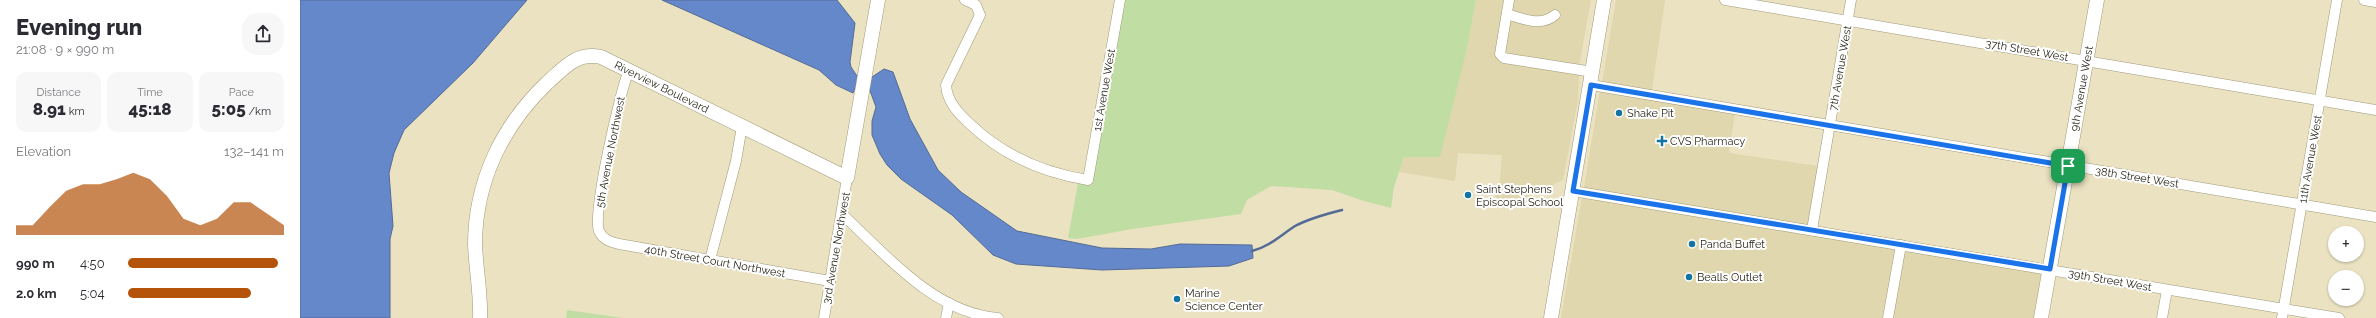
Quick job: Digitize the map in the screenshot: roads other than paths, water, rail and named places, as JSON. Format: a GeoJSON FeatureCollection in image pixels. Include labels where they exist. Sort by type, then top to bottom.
{"type":"FeatureCollection","features":[{"type":"Feature","properties":{"kind":"street"},"geometry":{"type":"LineString","coordinates":[[848,178],[878,0]]}},
{"type":"Feature","properties":{"kind":"street","name":"1st Avenue West"},"geometry":{"type":"LineString","coordinates":[[964,0],[976,5],[980,15],[946,85],[947,93],[953,106],[984,137],[1011,155],[1047,171],[1088,180],[1120,0]]}},
{"type":"Feature","properties":{"kind":"street"},"geometry":{"type":"LineString","coordinates":[[1509,0],[1507,14],[1541,22],[1549,21],[1555,15]]}},
{"type":"Feature","properties":{"kind":"street"},"geometry":{"type":"LineString","coordinates":[[1551,318],[1604,0]]}},
{"type":"Feature","properties":{"kind":"street","name":"37th Street West"},"geometry":{"type":"LineString","coordinates":[[1725,0],[2376,110]]}},
{"type":"Feature","properties":{"kind":"street","name":"7th Avenue West"},"geometry":{"type":"LineString","coordinates":[[1812,230],[1851,0]]}},
{"type":"Feature","properties":{"kind":"street","name":"9th Avenue West"},"geometry":{"type":"LineString","coordinates":[[2041,318],[2097,0]]}},
{"type":"Feature","properties":{"kind":"street","name":"11th Avenue West"},"geometry":{"type":"LineString","coordinates":[[2283,313],[2337,0]]}},
{"type":"Feature","properties":{"kind":"street"},"geometry":{"type":"LineString","coordinates":[[2364,0],[2376,2]]}},
{"type":"Feature","properties":{"kind":"street","name":"38th Street West"},"geometry":{"type":"LineString","coordinates":[[1507,14],[1500,54],[1504,58],[1592,79],[1830,126],[2376,217]]}},
{"type":"Feature","properties":{"kind":"street","name":"Riverview Boulevard"},"geometry":{"type":"LineString","coordinates":[[480,318],[475,246],[478,207],[486,175],[510,126],[530,100],[577,58],[588,55],[601,57],[848,178]]}},
{"type":"Feature","properties":{"kind":"street","name":"5th Avenue Northwest"},"geometry":{"type":"LineString","coordinates":[[602,236],[598,225],[599,208],[616,113],[629,70]]}},
{"type":"Feature","properties":{"kind":"street"},"geometry":{"type":"LineString","coordinates":[[710,260],[736,161],[742,126]]}},
{"type":"Feature","properties":{"kind":"street","name":"3rd Avenue Northwest"},"geometry":{"type":"LineString","coordinates":[[824,318],[848,178]]}},
{"type":"Feature","properties":{"kind":"street","name":"39th Street West"},"geometry":{"type":"LineString","coordinates":[[1573,191],[2050,269],[2283,313],[2339,318]]}},
{"type":"Feature","properties":{"kind":"street"},"geometry":{"type":"LineString","coordinates":[[842,214],[902,269],[949,303],[964,310],[998,318]]}},
{"type":"Feature","properties":{"kind":"street","name":"40th Street Court Northwest"},"geometry":{"type":"LineString","coordinates":[[602,236],[609,241],[619,244],[830,281]]}},
{"type":"Feature","properties":{"kind":"street"},"geometry":{"type":"LineString","coordinates":[[1888,318],[1901,245]]}},
{"type":"Feature","properties":{"kind":"street"},"geometry":{"type":"LineString","coordinates":[[2162,318],[2167,290]]}},
{"type":"Feature","properties":{"kind":"street"},"geometry":{"type":"LineString","coordinates":[[946,318],[949,303]]}},
{"type":"Feature","properties":{"kind":"water"},"geometry":{"type":"Polygon","coordinates":[[[300,0],[527,0],[473,63],[404,130],[394,153],[389,173],[393,226],[390,239],[390,318],[300,318],[300,0]]]}},
{"type":"Feature","properties":{"kind":"water"},"geometry":{"type":"Polygon","coordinates":[[[662,0],[837,0],[855,23],[850,62],[851,67],[857,76],[872,77],[884,69],[893,72],[910,119],[938,170],[961,192],[1017,231],[1102,248],[1151,249],[1180,244],[1252,245],[1253,258],[1229,266],[1102,270],[1016,264],[993,255],[952,215],[901,179],[887,165],[880,154],[872,135],[872,121],[876,107],[869,88],[856,86],[853,93],[836,85],[819,70],[662,0]]]}},
{"type":"Feature","properties":{"kind":"waterway"},"geometry":{"type":"LineString","coordinates":[[1252,251],[1269,244],[1301,223],[1318,216],[1342,210]]}},
{"type":"Feature","properties":{"kind":"place","name":"Shake Pit"},"geometry":{"type":"Point","coordinates":[1619,113]}},
{"type":"Feature","properties":{"kind":"place","name":"CVS Pharmacy"},"geometry":{"type":"Point","coordinates":[1662,141]}},
{"type":"Feature","properties":{"kind":"place","name":"Saint Stephens Episcopal School"},"geometry":{"type":"Point","coordinates":[1468,195]}},
{"type":"Feature","properties":{"kind":"place","name":"Panda Buffet"},"geometry":{"type":"Point","coordinates":[1692,244]}},
{"type":"Feature","properties":{"kind":"place","name":"Bealls Outlet"},"geometry":{"type":"Point","coordinates":[1689,277]}},
{"type":"Feature","properties":{"kind":"place","name":"Marine Science Center"},"geometry":{"type":"Point","coordinates":[1177,299]}}]}
